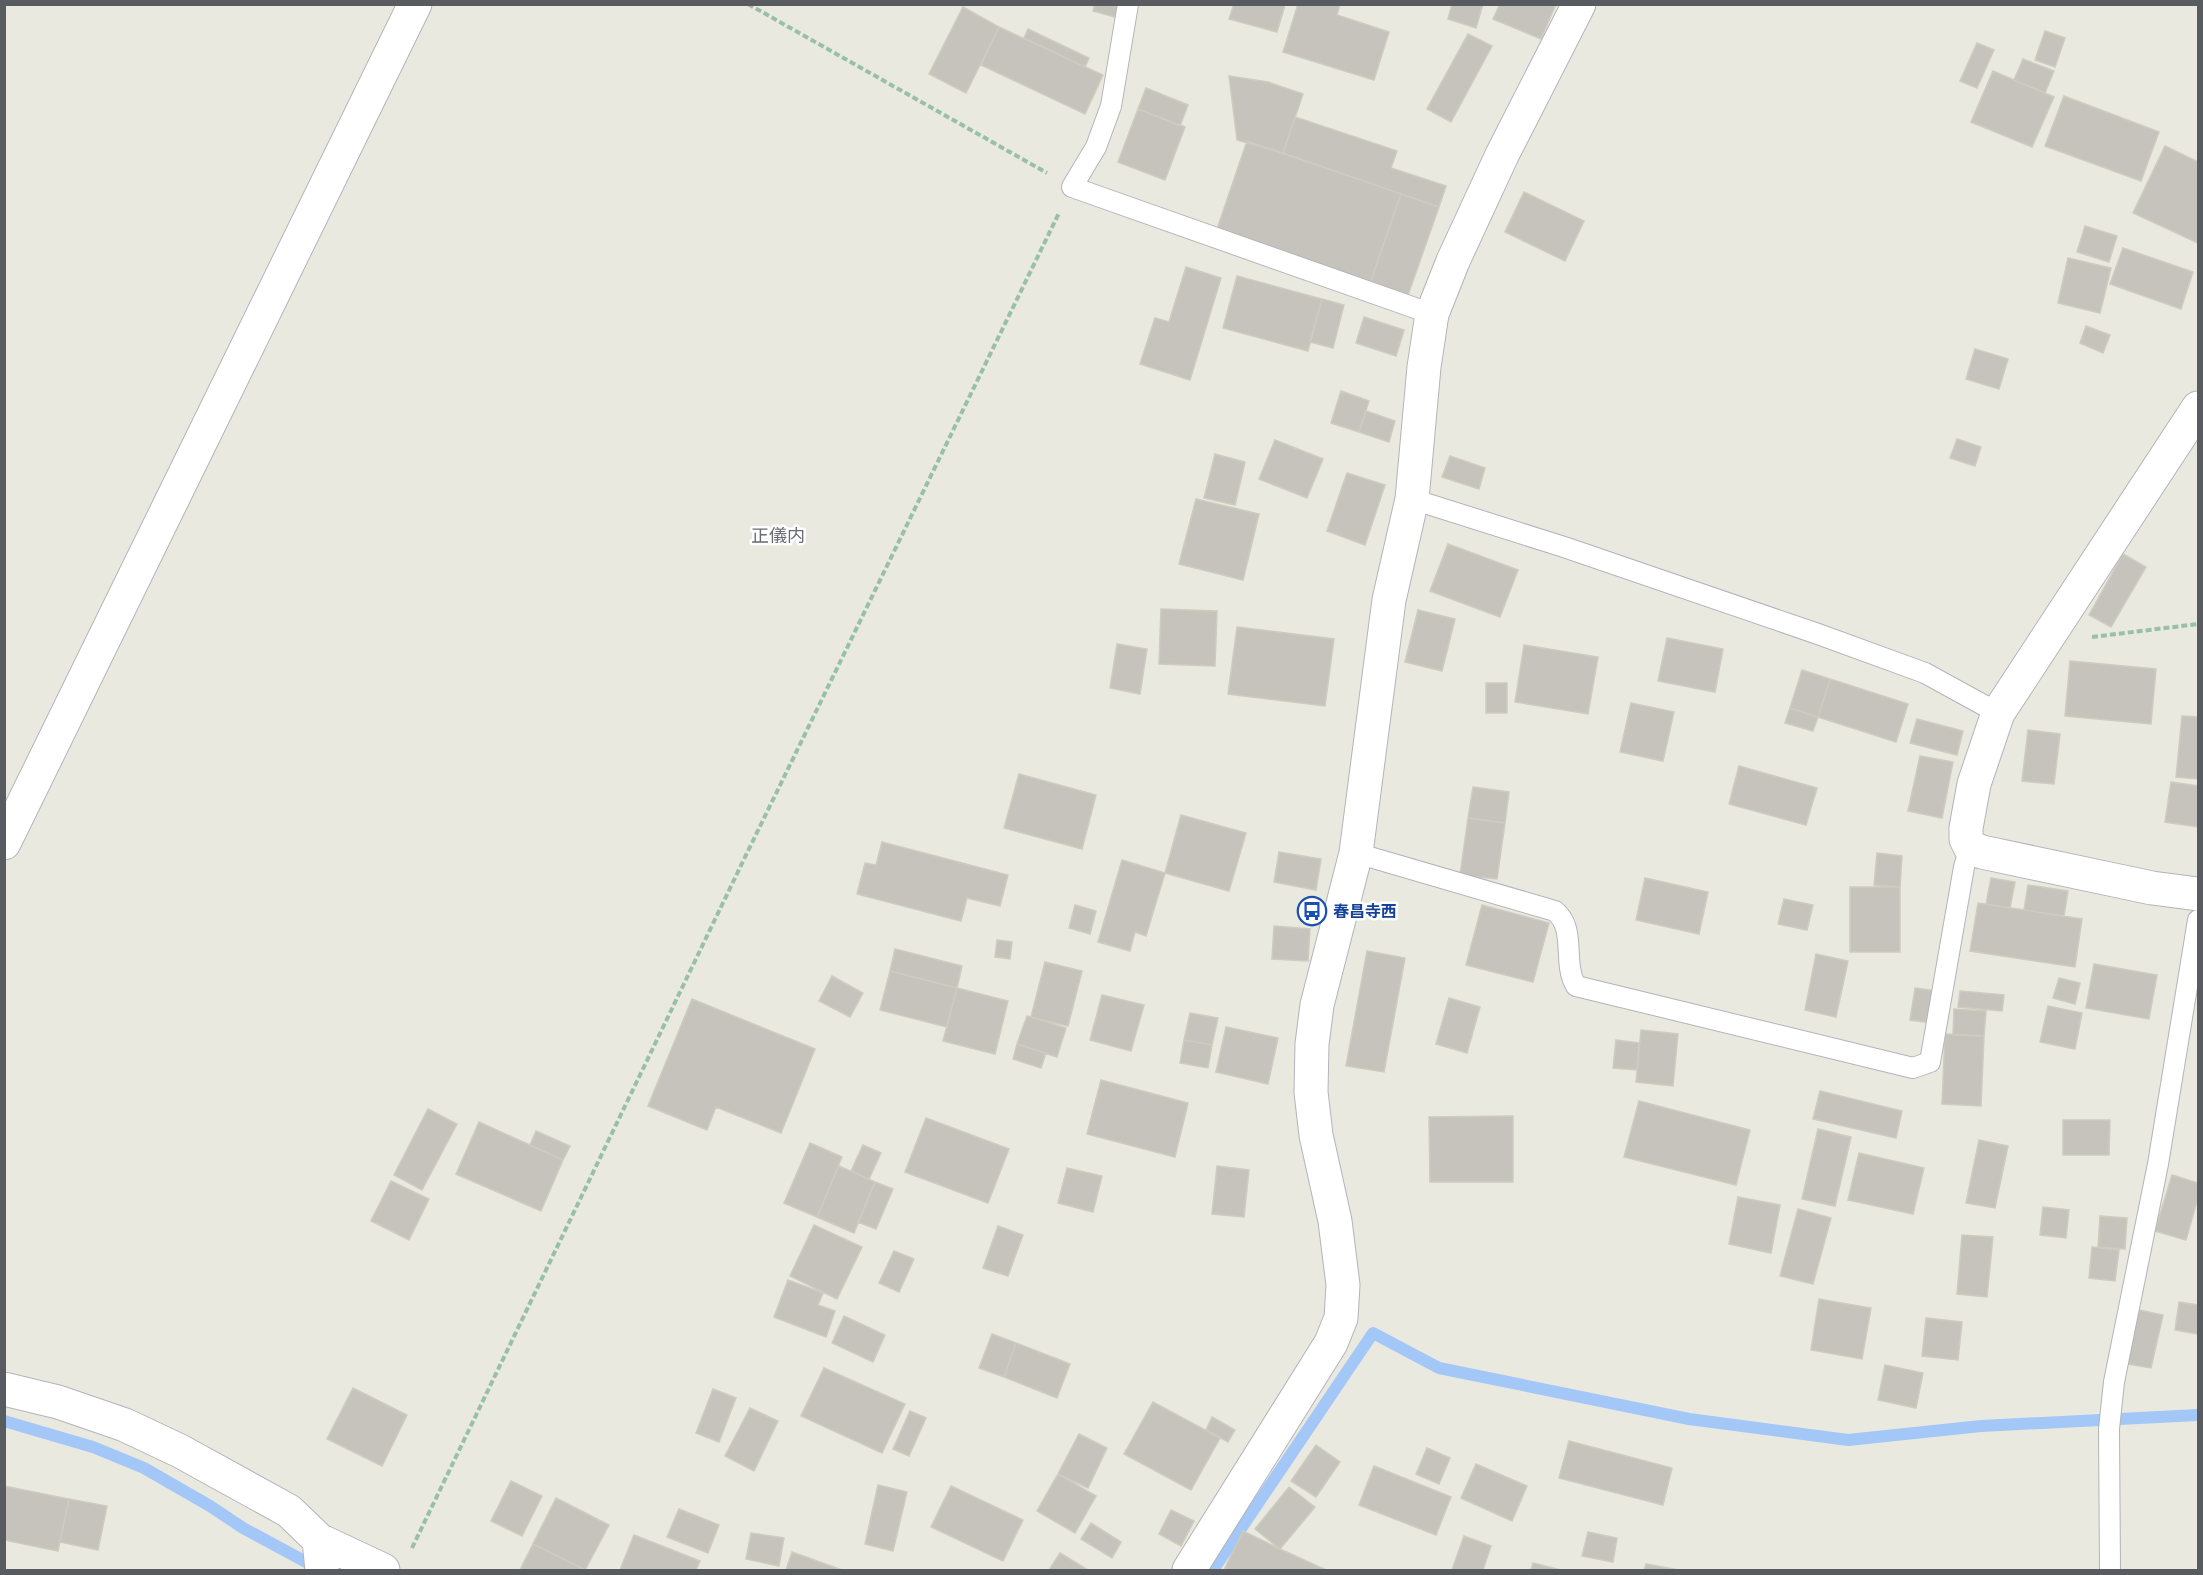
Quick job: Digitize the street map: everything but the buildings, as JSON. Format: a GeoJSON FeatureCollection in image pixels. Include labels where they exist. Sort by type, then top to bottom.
{"type":"FeatureCollection","features":[{"type":"Feature","properties":{"kind":"street"},"geometry":{"type":"LineString","coordinates":[[4,843],[415,4]]}},
{"type":"Feature","properties":{"kind":"street"},"geometry":{"type":"LineString","coordinates":[[1189,1570],[1330,1343],[1341,1318],[1343,1285],[1335,1221],[1316,1135],[1311,1092],[1312,1044],[1317,1005],[1356,853],[1389,600],[1412,499],[1424,367],[1432,314],[1502,155],[1579,4]]}},
{"type":"Feature","properties":{"kind":"street"},"geometry":{"type":"LineString","coordinates":[[2199,408],[1998,713],[1974,784],[1966,828],[1966,839],[1970,847],[1982,852],[2152,888],[2199,894]]}},
{"type":"Feature","properties":{"kind":"street"},"geometry":{"type":"LineString","coordinates":[[4,1389],[58,1402],[125,1425],[180,1451],[289,1511],[321,1555],[382,1570]]}},
{"type":"Feature","properties":{"kind":"lane"},"geometry":{"type":"LineString","coordinates":[[1128,4],[1111,106],[1096,147],[1072,187],[1432,314]]}},
{"type":"Feature","properties":{"kind":"lane"},"geometry":{"type":"LineString","coordinates":[[1412,499],[1564,546],[1925,673],[1998,713]]}},
{"type":"Feature","properties":{"kind":"lane"},"geometry":{"type":"LineString","coordinates":[[1356,853],[1555,911],[1562,917],[1566,926],[1570,976],[1576,986],[1913,1068],[1930,1062],[1964,867],[1970,847]]}},
{"type":"Feature","properties":{"kind":"lane"},"geometry":{"type":"LineString","coordinates":[[2110,1570],[2109,1429],[2114,1382],[2158,1164],[2199,920]]}},
{"type":"Feature","properties":{"kind":"path"},"geometry":{"type":"LineString","coordinates":[[412,1549],[747,853],[1072,187],[748,4]]}},
{"type":"Feature","properties":{"kind":"path"},"geometry":{"type":"LineString","coordinates":[[2044,643],[2199,624]]}},
{"type":"Feature","properties":{"kind":"waterway"},"geometry":{"type":"LineString","coordinates":[[1213,1570],[1373,1333],[1439,1368],[1689,1419],[1848,1440],[1981,1426],[2198,1415]]}},
{"type":"Feature","properties":{"kind":"waterway"},"geometry":{"type":"LineString","coordinates":[[4,1421],[93,1447],[144,1468],[243,1528],[319,1569]]}},
{"type":"Feature","properties":{"kind":"place","name":"春昌寺西"},"geometry":{"type":"Point","coordinates":[1312,911]}},
{"type":"Feature","properties":{"kind":"district","name":"正儀内"},"geometry":{"type":"Point","coordinates":[778,536]}}]}
